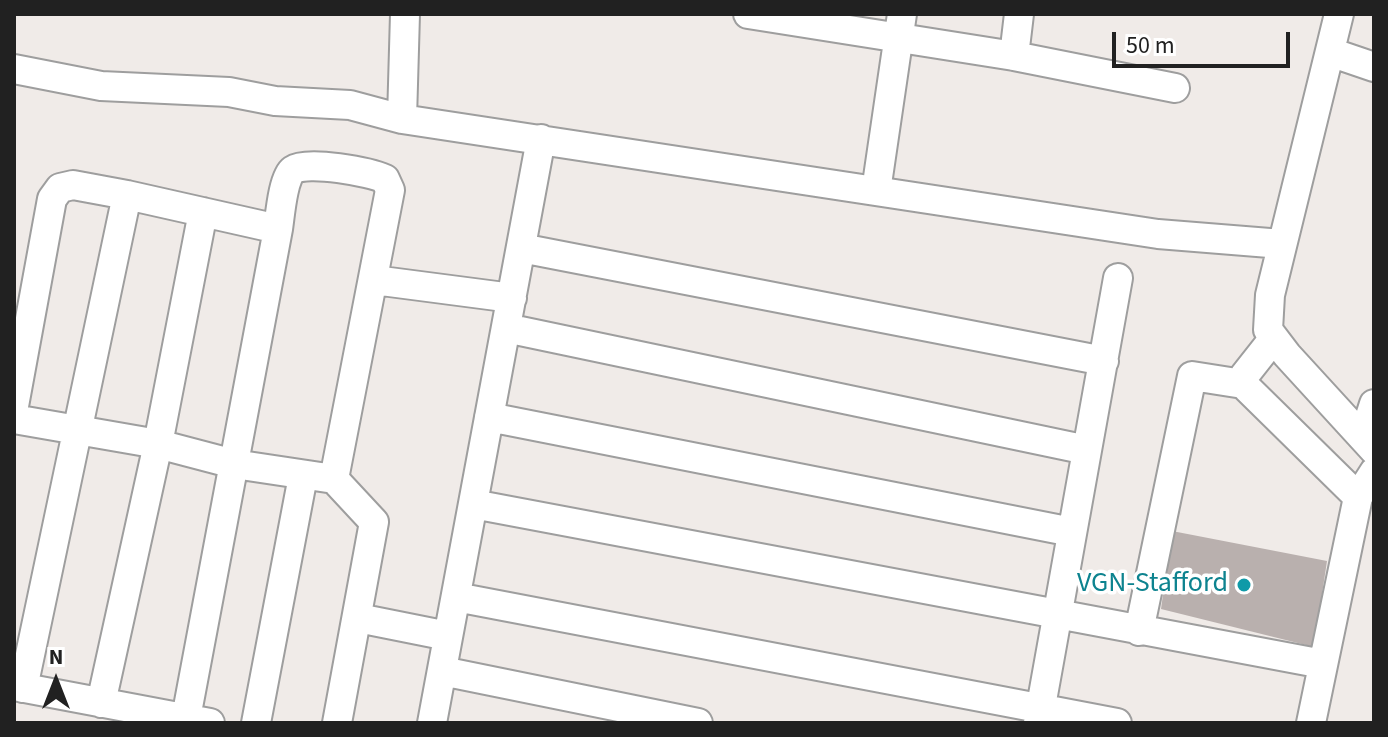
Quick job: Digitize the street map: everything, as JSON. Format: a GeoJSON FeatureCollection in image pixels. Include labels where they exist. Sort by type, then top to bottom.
{"type":"FeatureCollection","features":[{"type":"Feature","properties":{"kind":"street"},"geometry":{"type":"LineString","coordinates":[[402,119],[405,14]]}},
{"type":"Feature","properties":{"kind":"street"},"geometry":{"type":"LineString","coordinates":[[1014,56],[1019,14]]}},
{"type":"Feature","properties":{"kind":"street"},"geometry":{"type":"LineString","coordinates":[[1339,14],[1270,295],[1268,330],[1369,444]]}},
{"type":"Feature","properties":{"kind":"street"},"geometry":{"type":"LineString","coordinates":[[765,15],[901,26],[1014,56],[1175,88]]}},
{"type":"Feature","properties":{"kind":"street"},"geometry":{"type":"LineString","coordinates":[[876,191],[901,26]]}},
{"type":"Feature","properties":{"kind":"street"},"geometry":{"type":"LineString","coordinates":[[1330,52],[1374,67]]}},
{"type":"Feature","properties":{"kind":"street"},"geometry":{"type":"LineString","coordinates":[[14,69],[101,86],[229,92],[275,101],[350,105],[402,119],[1158,234],[1282,244]]}},
{"type":"Feature","properties":{"kind":"street"},"geometry":{"type":"LineString","coordinates":[[432,723],[541,139]]}},
{"type":"Feature","properties":{"kind":"street"},"geometry":{"type":"LineString","coordinates":[[127,195],[78,430],[18,687],[198,721],[234,464],[287,178],[293,170],[305,166],[373,173],[385,179],[390,190],[334,479]]}},
{"type":"Feature","properties":{"kind":"street"},"geometry":{"type":"LineString","coordinates":[[14,406],[52,199],[60,188],[73,185],[127,195],[278,229]]}},
{"type":"Feature","properties":{"kind":"street"},"geometry":{"type":"LineString","coordinates":[[101,703],[158,444],[203,212]]}},
{"type":"Feature","properties":{"kind":"street"},"geometry":{"type":"LineString","coordinates":[[521,248],[1104,361]]}},
{"type":"Feature","properties":{"kind":"street"},"geometry":{"type":"LineString","coordinates":[[1039,716],[1118,278]]}},
{"type":"Feature","properties":{"kind":"street"},"geometry":{"type":"LineString","coordinates":[[374,280],[512,298]]}},
{"type":"Feature","properties":{"kind":"street"},"geometry":{"type":"LineString","coordinates":[[506,328],[1087,450]]}},
{"type":"Feature","properties":{"kind":"street"},"geometry":{"type":"LineString","coordinates":[[1243,384],[1244,376],[1274,338]]}},
{"type":"Feature","properties":{"kind":"street"},"geometry":{"type":"LineString","coordinates":[[1139,631],[1192,376],[1243,384],[1358,497]]}},
{"type":"Feature","properties":{"kind":"street"},"geometry":{"type":"LineString","coordinates":[[1369,444],[1374,404]]}},
{"type":"Feature","properties":{"kind":"street"},"geometry":{"type":"LineString","coordinates":[[489,417],[1072,532]]}},
{"type":"Feature","properties":{"kind":"street"},"geometry":{"type":"LineString","coordinates":[[14,419],[158,444],[234,464],[334,479],[374,522],[337,723]]}},
{"type":"Feature","properties":{"kind":"street"},"geometry":{"type":"LineString","coordinates":[[1311,723],[1358,497],[1374,472]]}},
{"type":"Feature","properties":{"kind":"street"},"geometry":{"type":"LineString","coordinates":[[256,723],[303,476]]}},
{"type":"Feature","properties":{"kind":"street"},"geometry":{"type":"LineString","coordinates":[[473,504],[1323,664]]}},
{"type":"Feature","properties":{"kind":"street"},"geometry":{"type":"LineString","coordinates":[[456,597],[1039,716],[1117,723]]}},
{"type":"Feature","properties":{"kind":"street"},"geometry":{"type":"LineString","coordinates":[[358,618],[448,636]]}},
{"type":"Feature","properties":{"kind":"street"},"geometry":{"type":"LineString","coordinates":[[442,671],[698,723]]}},
{"type":"Feature","properties":{"kind":"building","name":"VGN-Stafford"},"geometry":{"type":"Polygon","coordinates":[[[1172,531],[1327,561],[1314,647],[1161,609],[1172,531]]]}},
{"type":"Feature","properties":{"kind":"place","name":"VGN-Stafford"},"geometry":{"type":"Point","coordinates":[1244,585]}}]}
